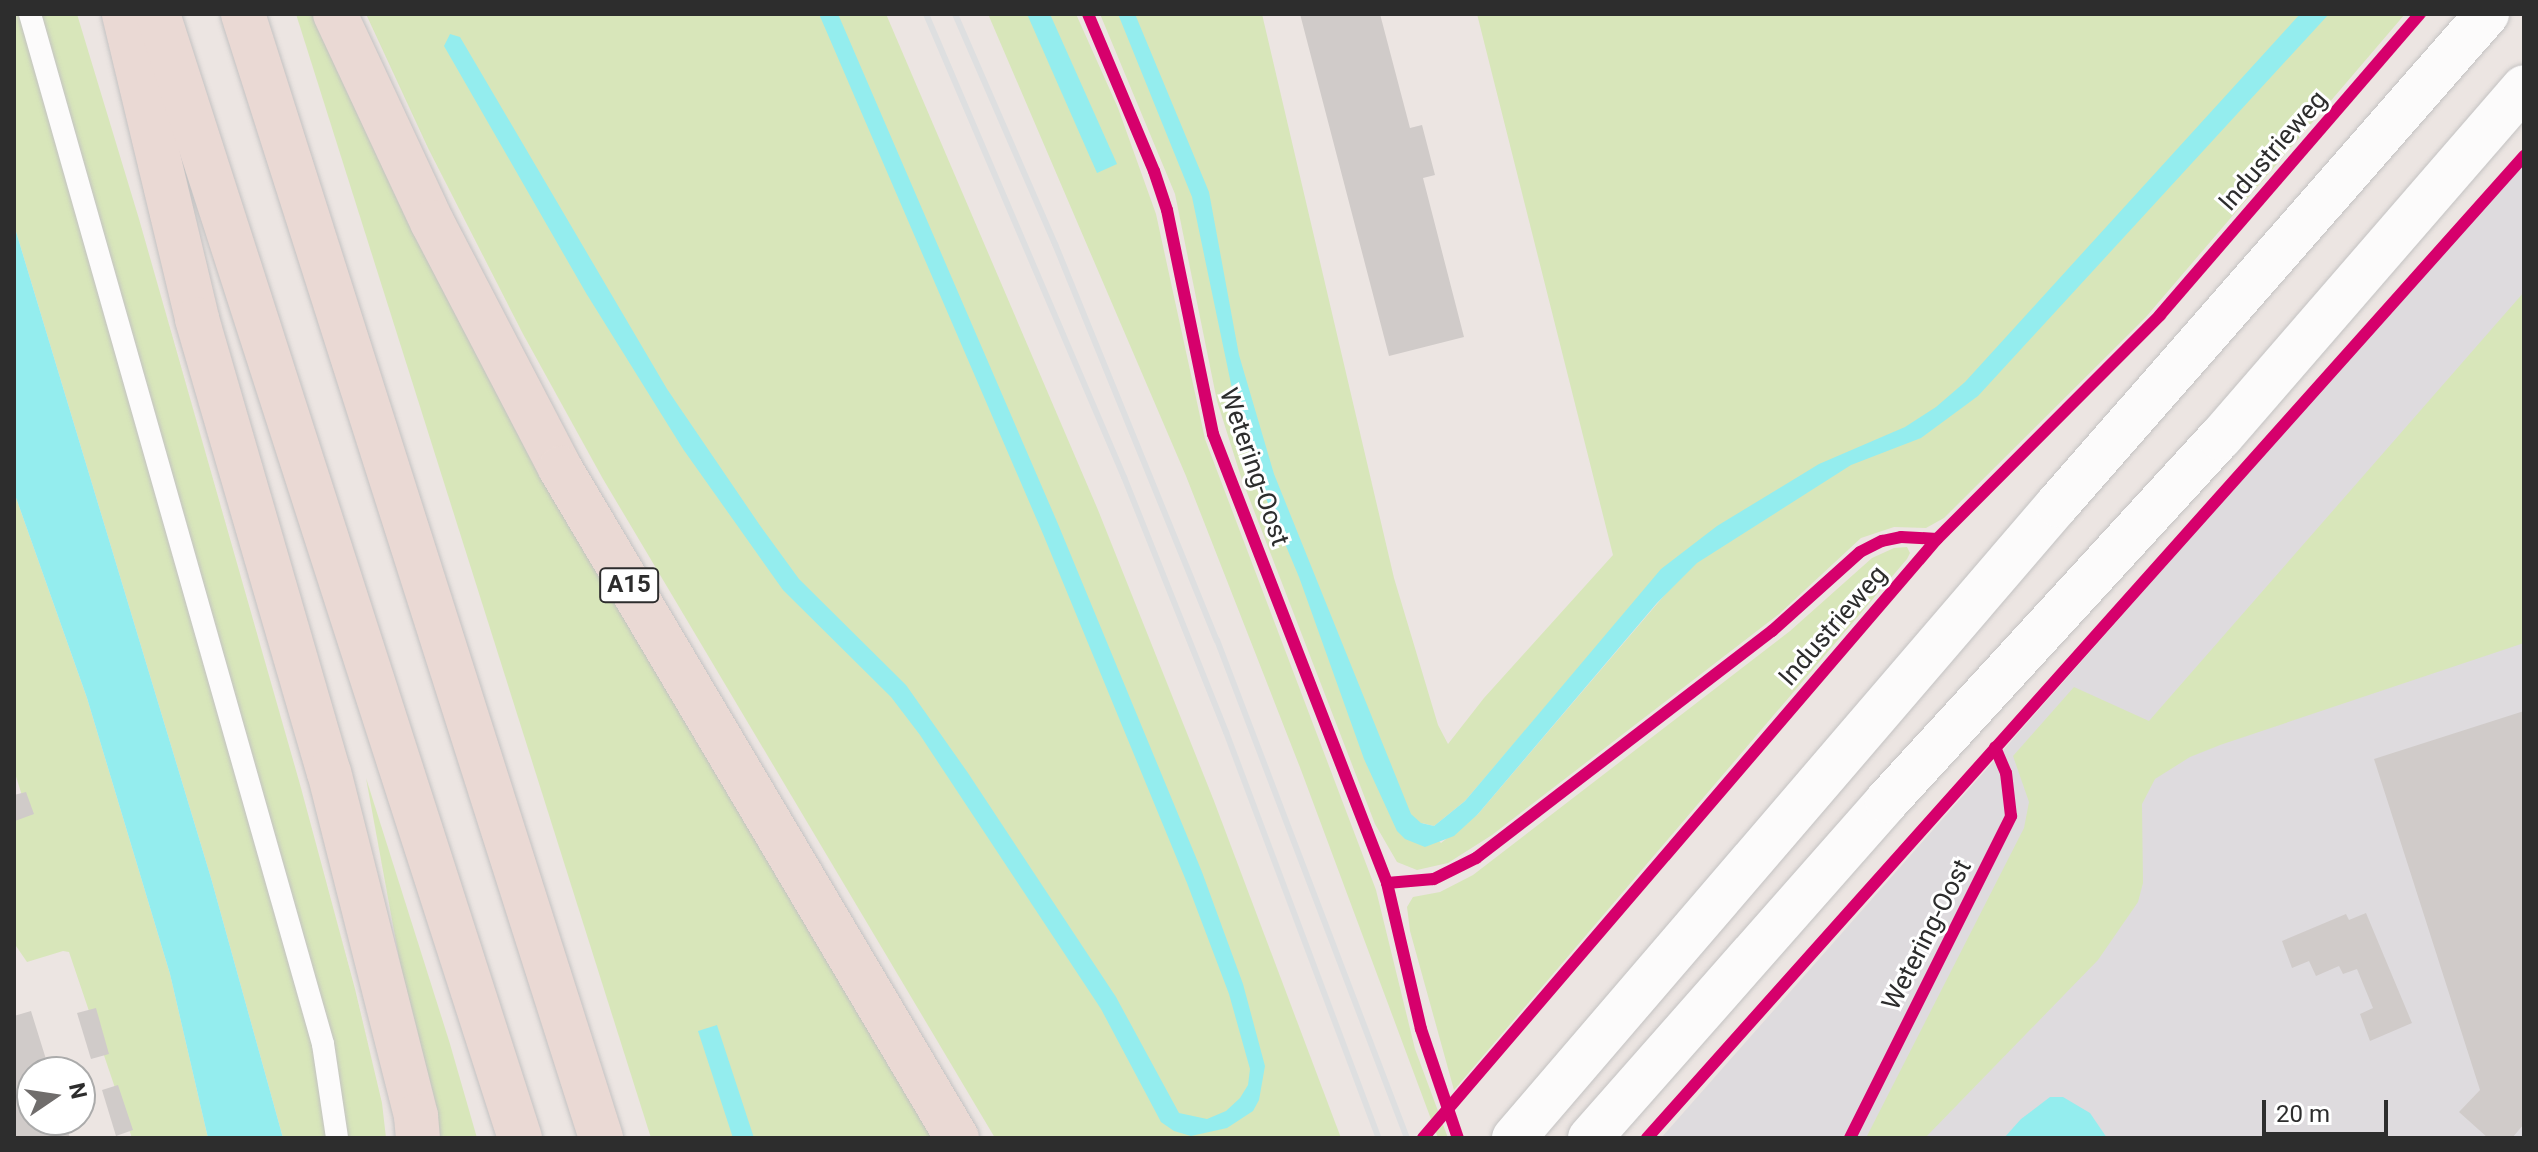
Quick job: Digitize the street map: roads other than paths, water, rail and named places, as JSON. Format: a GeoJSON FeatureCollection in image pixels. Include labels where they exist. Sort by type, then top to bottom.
{"type":"FeatureCollection","features":[{"type":"Feature","properties":{"kind":"highway"},"geometry":{"type":"LineString","coordinates":[[124,14],[197,319],[329,772],[412,1101],[418,1138]]}},
{"type":"Feature","properties":{"kind":"highway"},"geometry":{"type":"LineString","coordinates":[[158,14],[520,1138]]}},
{"type":"Feature","properties":{"kind":"highway"},"geometry":{"type":"LineString","coordinates":[[243,14],[601,1138]]}},
{"type":"Feature","properties":{"kind":"highway","name":"A15"},"geometry":{"type":"LineString","coordinates":[[335,14],[432,222],[560,468],[957,1138]]}},
{"type":"Feature","properties":{"kind":"main road"},"geometry":{"type":"LineString","coordinates":[[1522,1129],[2057,505],[2487,14]]}},
{"type":"Feature","properties":{"kind":"main road"},"geometry":{"type":"LineString","coordinates":[[1590,1138],[1898,789],[2220,438],[2524,87]]}},
{"type":"Feature","properties":{"kind":"lane"},"geometry":{"type":"LineString","coordinates":[[30,14],[323,1044],[337,1138]]}},
{"type":"Feature","properties":{"kind":"water"},"geometry":{"type":"Polygon","coordinates":[[[819,14],[838,14],[1058,524],[1202,872],[1243,984],[1265,1066],[1259,1100],[1253,1111],[1227,1128],[1191,1136],[1174,1131],[1161,1122],[1101,1009],[920,735],[891,697],[783,590],[683,449],[586,293],[444,46],[450,34],[460,37],[667,389],[759,524],[799,579],[906,685],[1116,997],[1179,1113],[1207,1119],[1226,1111],[1248,1085],[1250,1069],[1229,994],[1187,883],[1043,534],[819,14]]]}},
{"type":"Feature","properties":{"kind":"water"},"geometry":{"type":"Polygon","coordinates":[[[1027,14],[1050,14],[1117,164],[1097,173],[1027,14]]]}},
{"type":"Feature","properties":{"kind":"water"},"geometry":{"type":"Polygon","coordinates":[[[1118,14],[1135,14],[1209,192],[1239,355],[1274,474],[1411,814],[1421,823],[1434,826],[1465,801],[1661,569],[1717,526],[1819,464],[1905,427],[1936,407],[1965,382],[2300,14],[2329,14],[1978,396],[1921,438],[1851,465],[1697,563],[1657,603],[1478,814],[1454,836],[1425,847],[1405,839],[1397,831],[1364,759],[1299,577],[1257,477],[1235,403],[1192,197],[1118,14]]]}},
{"type":"Feature","properties":{"kind":"water"},"geometry":{"type":"Polygon","coordinates":[[[14,225],[211,878],[283,1138],[208,1138],[170,974],[87,698],[14,492],[14,225]]]}},
{"type":"Feature","properties":{"kind":"water"},"geometry":{"type":"Polygon","coordinates":[[[717,1025],[754,1138],[733,1138],[698,1031],[717,1025]]]}},
{"type":"Feature","properties":{"kind":"water"},"geometry":{"type":"Polygon","coordinates":[[[2050,1097],[2063,1097],[2090,1113],[2107,1138],[2004,1138],[2021,1119],[2050,1097]]]}},
{"type":"Feature","properties":{"kind":"railway"},"geometry":{"type":"LineString","coordinates":[[926,14],[1124,477],[1226,732],[1379,1138]]}},
{"type":"Feature","properties":{"kind":"railway"},"geometry":{"type":"LineString","coordinates":[[955,14],[1055,244],[1217,640],[1407,1138]]}}]}
